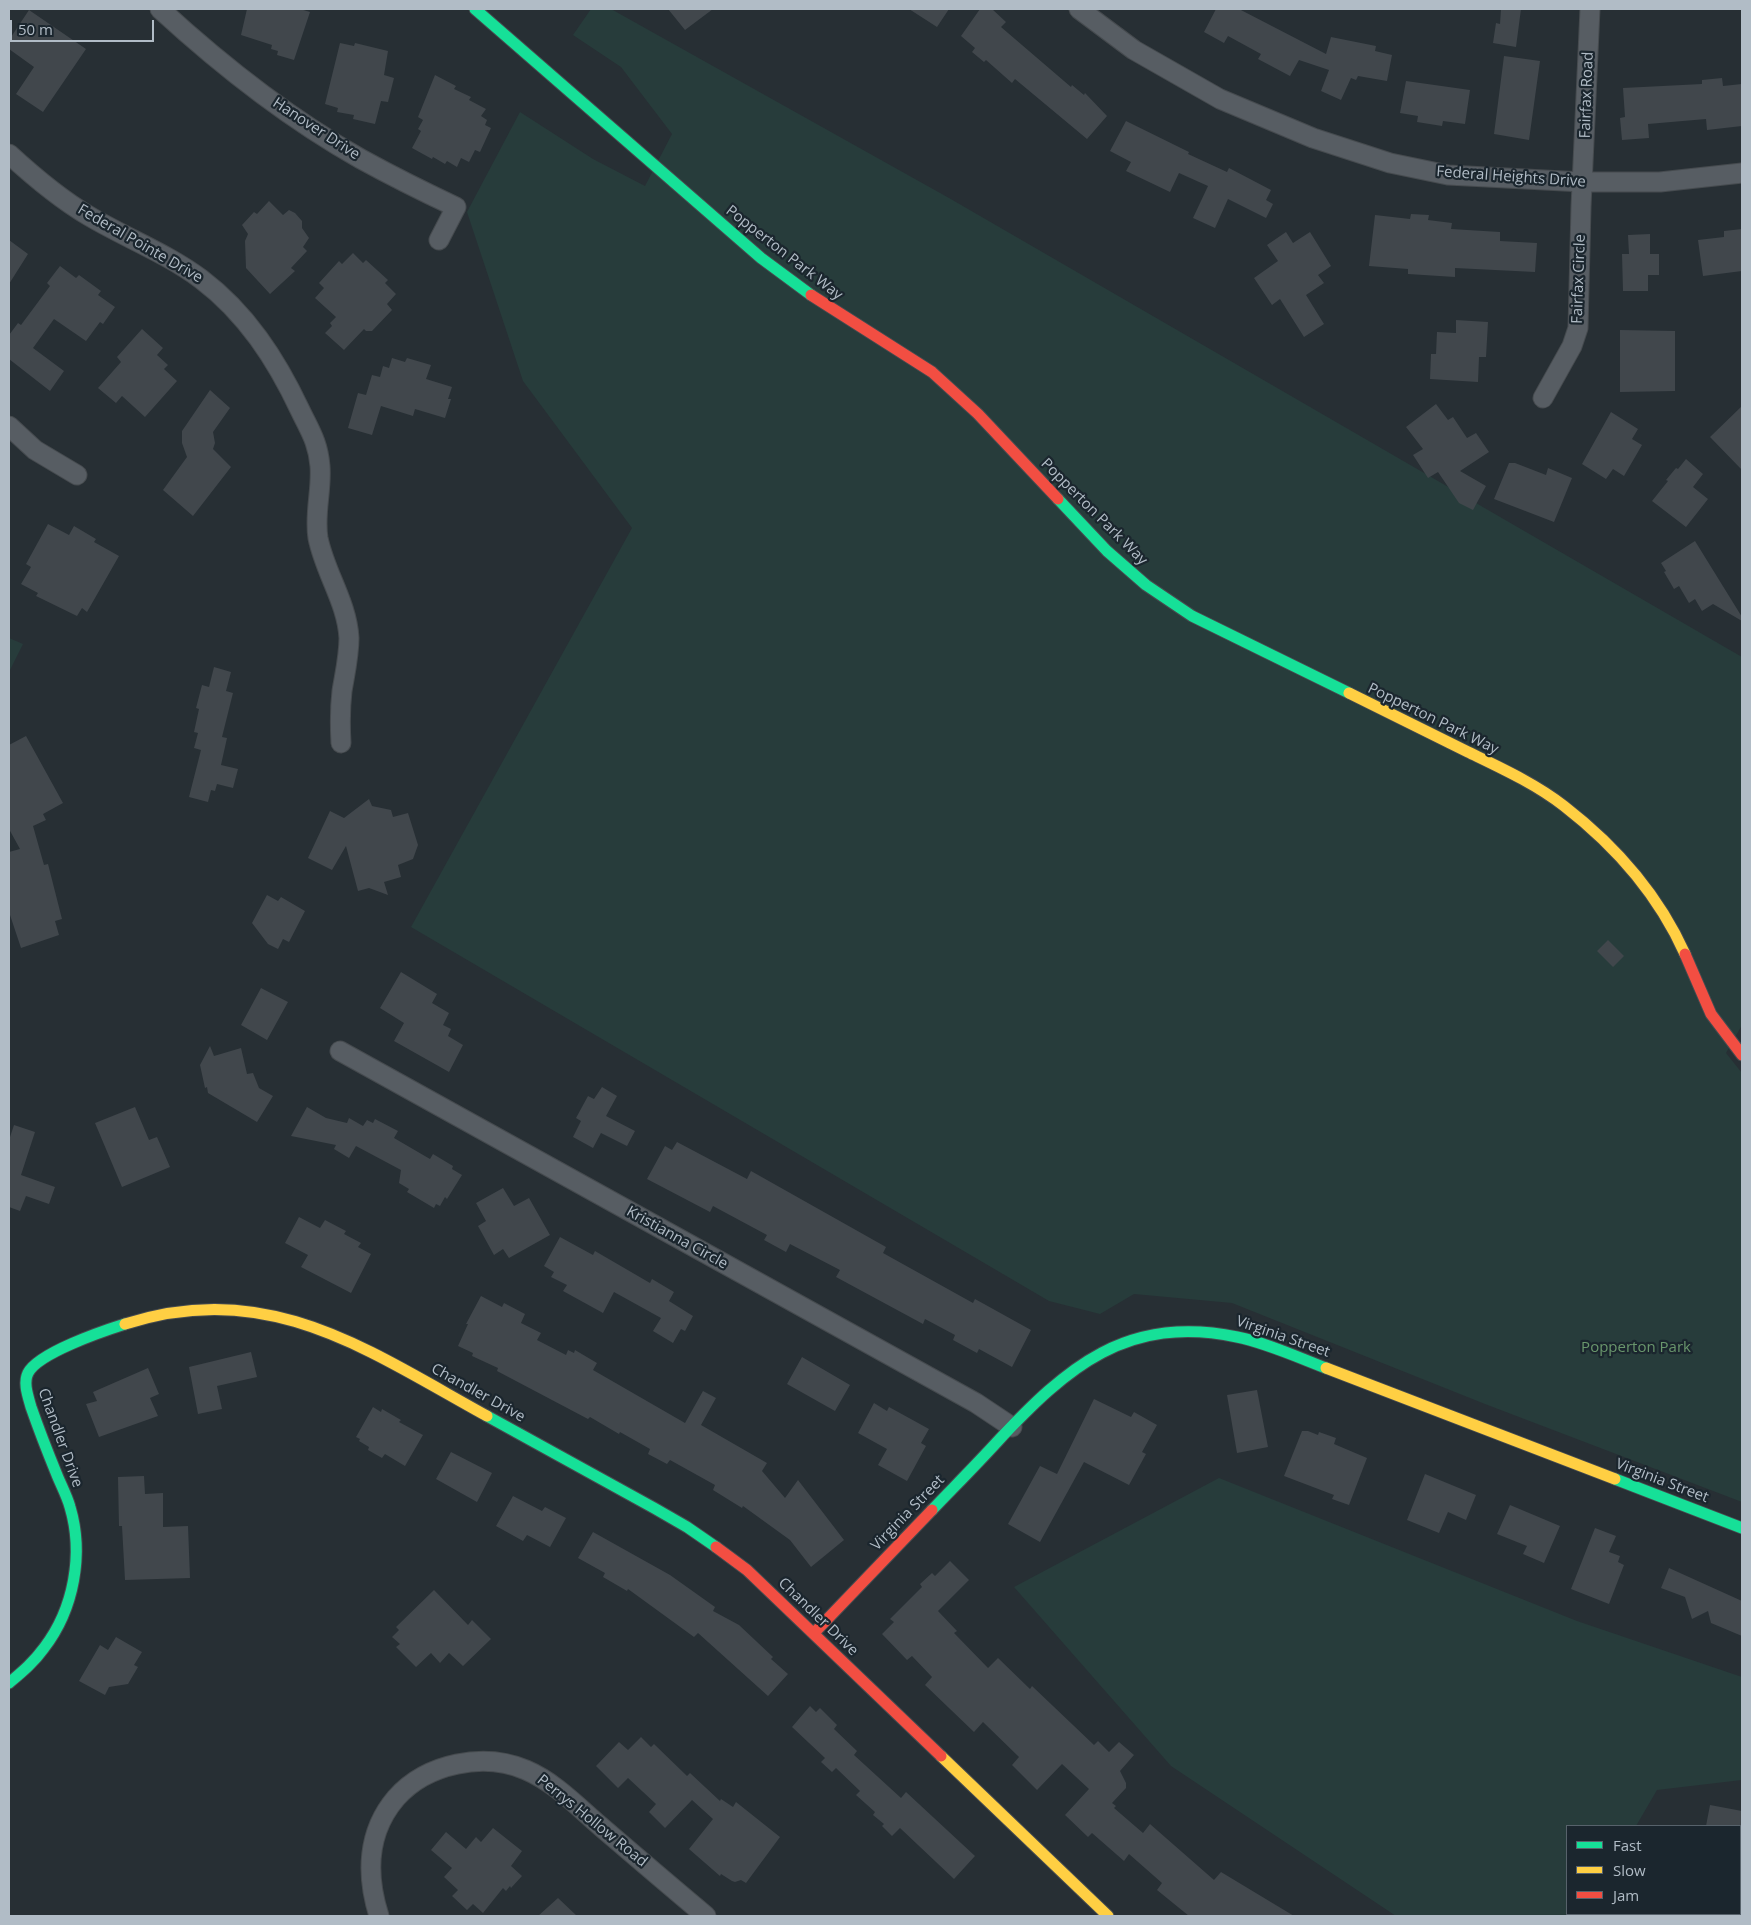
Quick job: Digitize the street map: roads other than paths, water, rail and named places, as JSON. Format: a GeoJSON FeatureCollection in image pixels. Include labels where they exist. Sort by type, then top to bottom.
{"type":"FeatureCollection","features":[{"type":"Feature","properties":{"kind":"street","name":"Hanover Drive"},"geometry":{"type":"LineString","coordinates":[[160,9],[225,65],[317,132],[360,158],[456,207],[439,240]]}},
{"type":"Feature","properties":{"kind":"street","name":"Popperton Park Way"},"geometry":{"type":"LineString","coordinates":[[475,9],[761,258],[817,300],[906,354],[939,378],[978,414],[1107,551],[1146,584],[1181,609],[1206,623],[1511,773],[1563,805],[1587,824],[1628,864],[1663,910],[1689,962],[1711,1014],[1742,1055]]}},
{"type":"Feature","properties":{"kind":"street","name":"Federal Heights Drive"},"geometry":{"type":"LineString","coordinates":[[1079,9],[1134,50],[1220,99],[1313,138],[1390,163],[1448,175],[1583,182],[1660,182],[1742,173]]}},
{"type":"Feature","properties":{"kind":"street","name":"Fairfax Road"},"geometry":{"type":"LineString","coordinates":[[1583,182],[1590,9]]}},
{"type":"Feature","properties":{"kind":"street","name":"Federal Pointe Drive"},"geometry":{"type":"LineString","coordinates":[[9,154],[45,185],[76,208],[164,255],[202,280],[240,314],[272,356],[285,377],[311,429],[317,447],[321,485],[318,536],[326,563],[343,604],[347,621],[348,655],[341,705],[341,743]]}},
{"type":"Feature","properties":{"kind":"street","name":"Fairfax Circle"},"geometry":{"type":"LineString","coordinates":[[1543,398],[1572,346],[1578,328],[1583,182]]}},
{"type":"Feature","properties":{"kind":"street"},"geometry":{"type":"LineString","coordinates":[[11,431],[36,450],[77,475]]}},
{"type":"Feature","properties":{"kind":"street","name":"Kristianna Circle"},"geometry":{"type":"LineString","coordinates":[[340,1051],[976,1403],[1012,1427]]}},
{"type":"Feature","properties":{"kind":"street","name":"Chandler Drive"},"geometry":{"type":"LineString","coordinates":[[9,1683],[29,1667],[44,1651],[55,1633],[66,1613],[76,1570],[75,1529],[70,1509],[26,1390],[27,1373],[34,1363],[45,1356],[131,1322],[178,1311],[213,1309],[249,1311],[283,1317],[320,1327],[353,1342],[686,1527],[746,1570],[1108,1916]]}},
{"type":"Feature","properties":{"kind":"street","name":"Virginia Street"},"geometry":{"type":"LineString","coordinates":[[814,1633],[1012,1427],[1055,1385],[1098,1354],[1146,1336],[1173,1331],[1203,1331],[1227,1334],[1258,1342],[1742,1528]]}},
{"type":"Feature","properties":{"kind":"street","name":"Perrys Hollow Road"},"geometry":{"type":"LineString","coordinates":[[379,1916],[373,1898],[370,1859],[373,1842],[380,1824],[396,1798],[418,1780],[450,1766],[470,1762],[508,1764],[542,1778],[706,1916]]}},
{"type":"Feature","properties":{"kind":"park label","name":"Popperton Park"},"geometry":{"type":"Point","coordinates":[1636,1348]}}]}
